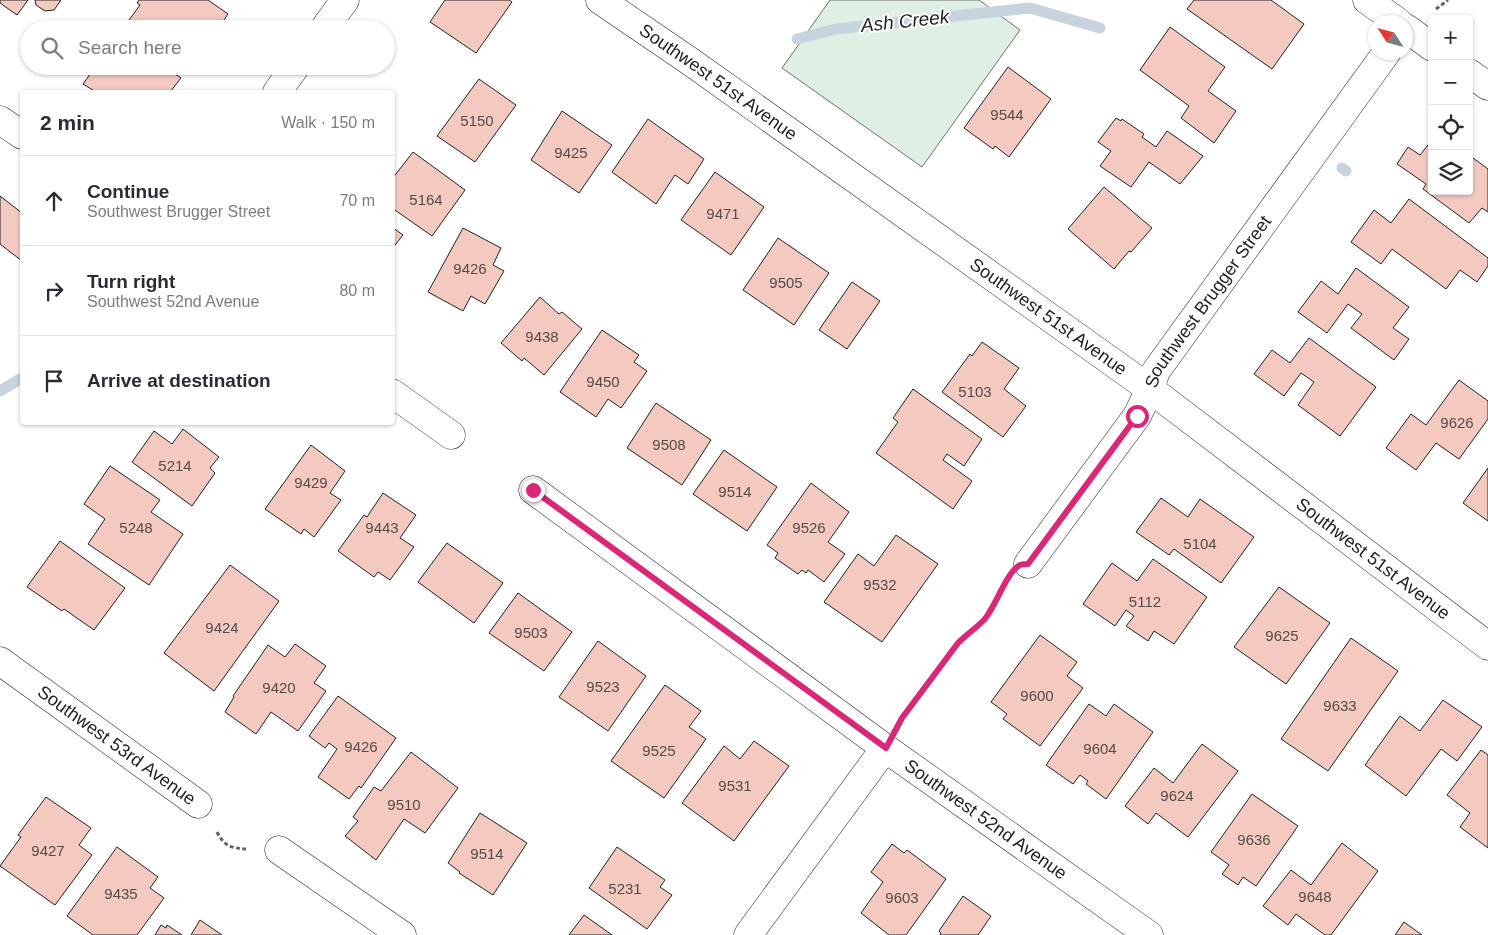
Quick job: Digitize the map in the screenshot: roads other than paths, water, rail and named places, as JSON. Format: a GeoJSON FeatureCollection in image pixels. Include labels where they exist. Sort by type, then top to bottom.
{"type":"FeatureCollection","features":[{"type":"Feature","properties":{"kind":"street"},"geometry":{"type":"LineString","coordinates":[[331,20],[345,0]]}},
{"type":"Feature","properties":{"kind":"street","name":"Southwest 51st Avenue"},"geometry":{"type":"LineString","coordinates":[[600,0],[699,68],[1150,389],[1488,646]]}},
{"type":"Feature","properties":{"kind":"street"},"geometry":{"type":"LineString","coordinates":[[1366,0],[1388,15]]}},
{"type":"Feature","properties":{"kind":"street"},"geometry":{"type":"LineString","coordinates":[[1413,33],[1428,44]]}},
{"type":"Feature","properties":{"kind":"street","name":"Southwest Brugger Street"},"geometry":{"type":"LineString","coordinates":[[1028,564],[1137,416],[1156,371],[1381,60]]}},
{"type":"Feature","properties":{"kind":"street"},"geometry":{"type":"LineString","coordinates":[[278,90],[289,75]]}},
{"type":"Feature","properties":{"kind":"street"},"geometry":{"type":"LineString","coordinates":[[1473,76],[1488,86]]}},
{"type":"Feature","properties":{"kind":"street"},"geometry":{"type":"LineString","coordinates":[[0,120],[20,134]]}},
{"type":"Feature","properties":{"kind":"street"},"geometry":{"type":"LineString","coordinates":[[395,395],[451,435]]}},
{"type":"Feature","properties":{"kind":"street","name":"Southwest 52nd Avenue"},"geometry":{"type":"LineString","coordinates":[[533,490],[886,748],[1149,935]]}},
{"type":"Feature","properties":{"kind":"street","name":"Southwest 53rd Avenue"},"geometry":{"type":"LineString","coordinates":[[0,661],[198,804]]}},
{"type":"Feature","properties":{"kind":"street"},"geometry":{"type":"LineString","coordinates":[[748,935],[886,748]]}},
{"type":"Feature","properties":{"kind":"street"},"geometry":{"type":"LineString","coordinates":[[279,850],[402,935]]}},
{"type":"Feature","properties":{"kind":"waterway","name":"Ash Creek"},"geometry":{"type":"LineString","coordinates":[[797,39],[836,29],[1030,8],[1100,28]]}},
{"type":"Feature","properties":{"kind":"waterway","name":"Ash Creek"},"geometry":{"type":"LineString","coordinates":[[1342,168],[1346,171]]}},
{"type":"Feature","properties":{"kind":"waterway","name":"Ash Creek"},"geometry":{"type":"LineString","coordinates":[[0,391],[20,379]]}}]}
